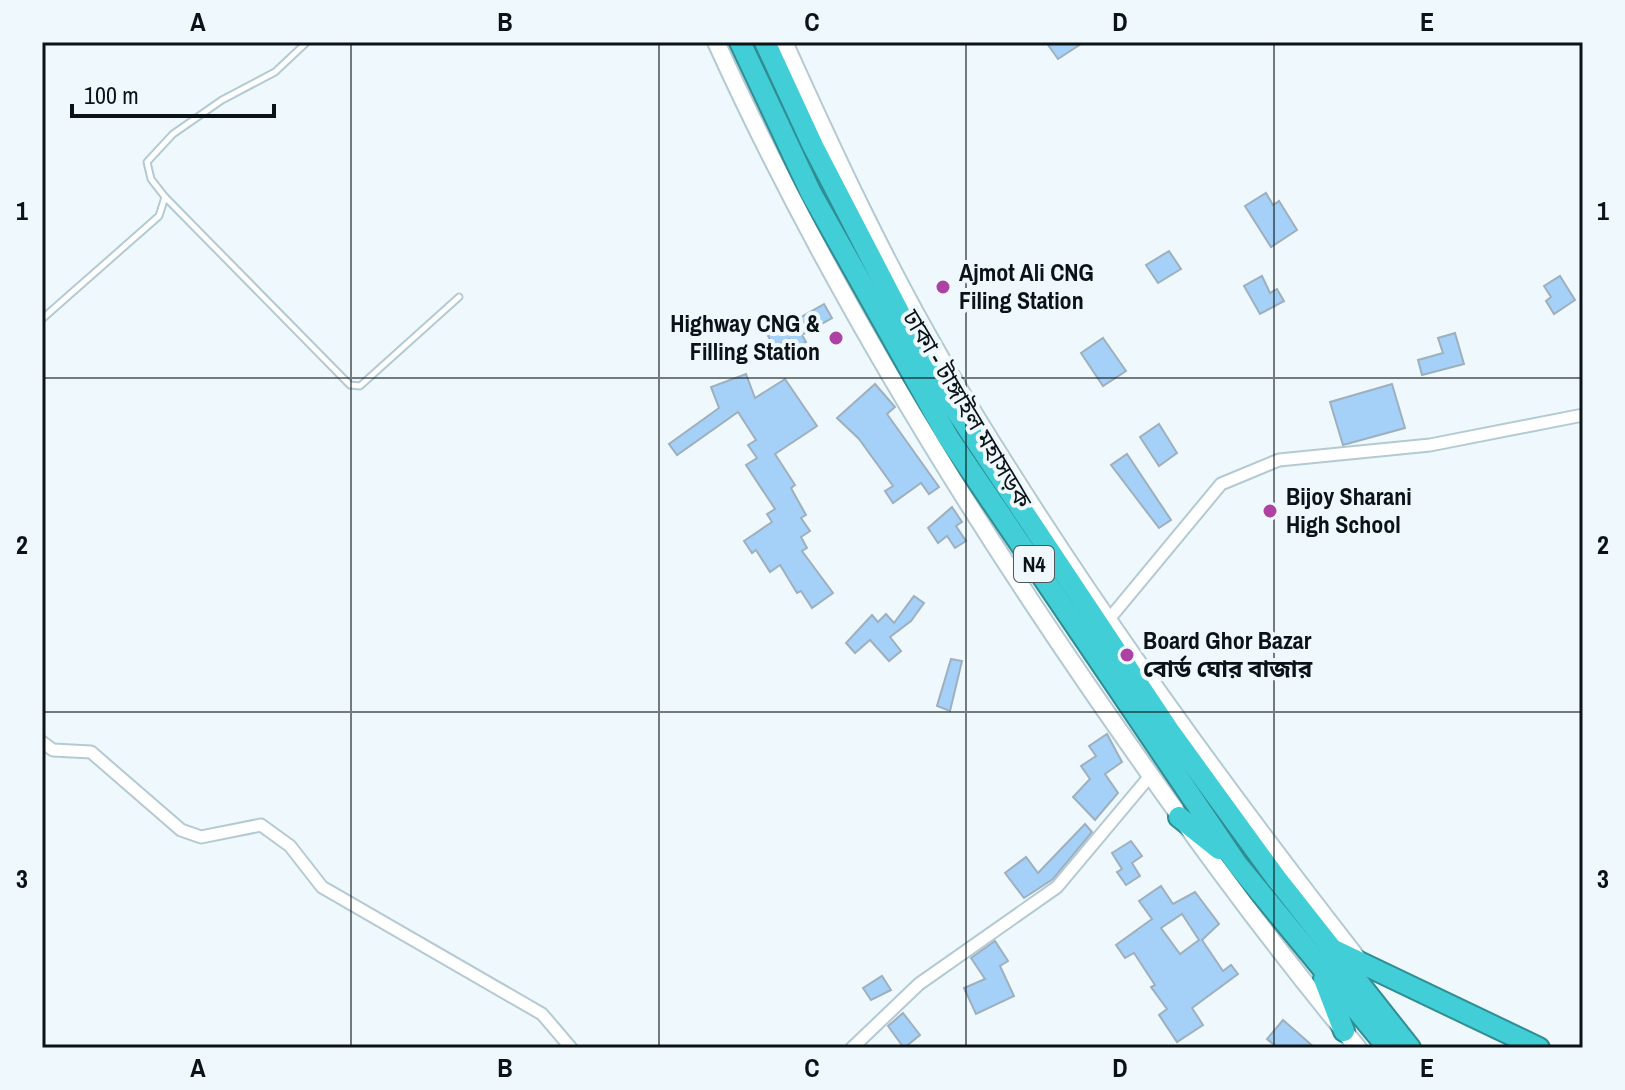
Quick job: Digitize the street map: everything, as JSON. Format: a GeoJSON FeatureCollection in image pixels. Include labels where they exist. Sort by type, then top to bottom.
{"type":"FeatureCollection","features":[{"type":"Feature","properties":{"kind":"highway","name":"ঢাকা - টাঙ্গাইল মহাসড়ক"},"geometry":{"type":"LineString","coordinates":[[740,42],[803,198],[940,443],[1237,864],[1410,1048]]}},
{"type":"Feature","properties":{"kind":"highway","name":"ঢাকা - টাঙ্গাইল মহাসড়ক"},"geometry":{"type":"LineString","coordinates":[[765,42],[935,365],[1104,625],[1388,1048]]}},
{"type":"Feature","properties":{"kind":"highway"},"geometry":{"type":"LineString","coordinates":[[1179,817],[1237,864]]}},
{"type":"Feature","properties":{"kind":"highway"},"geometry":{"type":"LineString","coordinates":[[1344,1031],[1326,956],[1357,958],[1539,1048]]}},
{"type":"Feature","properties":{"kind":"main road"},"geometry":{"type":"LineString","coordinates":[[716,42],[803,198]]}},
{"type":"Feature","properties":{"kind":"main road"},"geometry":{"type":"LineString","coordinates":[[784,42],[820,143]]}},
{"type":"Feature","properties":{"kind":"main road"},"geometry":{"type":"LineString","coordinates":[[940,443],[1009,571],[1150,776],[1233,894],[1358,1048]]}},
{"type":"Feature","properties":{"kind":"main road"},"geometry":{"type":"LineString","coordinates":[[1104,625],[1357,958]]}},
{"type":"Feature","properties":{"kind":"street"},"geometry":{"type":"LineString","coordinates":[[1104,625],[1221,484],[1279,460],[1430,445],[1583,415]]}},
{"type":"Feature","properties":{"kind":"street"},"geometry":{"type":"LineString","coordinates":[[42,742],[53,750],[91,752],[181,830],[201,837],[261,825],[276,833],[322,887],[542,1014],[571,1048]]}},
{"type":"Feature","properties":{"kind":"street"},"geometry":{"type":"LineString","coordinates":[[852,1048],[919,984],[1057,887],[1150,776]]}},
{"type":"Feature","properties":{"kind":"lane"},"geometry":{"type":"LineString","coordinates":[[307,42],[275,72],[222,100],[173,134],[147,162],[151,179],[165,197],[350,385],[360,386],[459,297]]}},
{"type":"Feature","properties":{"kind":"lane"},"geometry":{"type":"LineString","coordinates":[[42,319],[159,216],[165,197]]}},
{"type":"Feature","properties":{"kind":"building"},"geometry":{"type":"Polygon","coordinates":[[[1046,42],[1084,42],[1058,59],[1046,42]]]}},
{"type":"Feature","properties":{"kind":"building"},"geometry":{"type":"Polygon","coordinates":[[[1266,193],[1273,205],[1279,201],[1297,230],[1271,247],[1245,206],[1266,193]]]}},
{"type":"Feature","properties":{"kind":"building"},"geometry":{"type":"Polygon","coordinates":[[[1169,251],[1181,269],[1158,283],[1146,265],[1169,251]]]}},
{"type":"Feature","properties":{"kind":"building"},"geometry":{"type":"Polygon","coordinates":[[[1262,276],[1270,293],[1277,289],[1284,301],[1260,314],[1244,286],[1262,276]]]}},
{"type":"Feature","properties":{"kind":"building"},"geometry":{"type":"Polygon","coordinates":[[[1560,276],[1575,300],[1554,314],[1546,301],[1551,297],[1544,286],[1560,276]]]}},
{"type":"Feature","properties":{"kind":"building"},"geometry":{"type":"Polygon","coordinates":[[[824,304],[832,318],[802,335],[806,342],[794,349],[789,339],[774,347],[768,336],[824,304]]]}},
{"type":"Feature","properties":{"kind":"building"},"geometry":{"type":"Polygon","coordinates":[[[1455,333],[1464,364],[1422,375],[1418,360],[1443,353],[1438,338],[1455,333]]]}},
{"type":"Feature","properties":{"kind":"building"},"geometry":{"type":"Polygon","coordinates":[[[1103,338],[1126,371],[1103,386],[1081,353],[1103,338]]]}},
{"type":"Feature","properties":{"kind":"building"},"geometry":{"type":"Polygon","coordinates":[[[746,374],[755,398],[785,379],[817,426],[775,454],[795,485],[791,488],[806,515],[801,518],[810,531],[801,537],[807,548],[802,551],[833,593],[812,608],[801,591],[797,593],[780,565],[770,572],[756,550],[752,553],[744,541],[772,522],[767,514],[775,509],[746,465],[757,458],[748,445],[756,440],[738,412],[677,455],[669,444],[719,408],[711,387],[746,374]]]}},
{"type":"Feature","properties":{"kind":"building"},"geometry":{"type":"Polygon","coordinates":[[[875,384],[895,407],[887,414],[939,487],[929,494],[921,483],[893,503],[885,491],[893,486],[859,439],[837,418],[875,384]]]}},
{"type":"Feature","properties":{"kind":"building"},"geometry":{"type":"Polygon","coordinates":[[[1392,384],[1405,428],[1343,445],[1330,402],[1392,384]]]}},
{"type":"Feature","properties":{"kind":"building"},"geometry":{"type":"Polygon","coordinates":[[[1159,424],[1177,453],[1159,466],[1140,437],[1159,424]]]}},
{"type":"Feature","properties":{"kind":"building"},"geometry":{"type":"Polygon","coordinates":[[[1127,454],[1171,520],[1159,528],[1111,465],[1127,454]]]}},
{"type":"Feature","properties":{"kind":"building"},"geometry":{"type":"Polygon","coordinates":[[[952,507],[962,522],[956,526],[966,541],[955,548],[947,536],[938,543],[928,528],[952,507]]]}},
{"type":"Feature","properties":{"kind":"building"},"geometry":{"type":"Polygon","coordinates":[[[914,596],[924,603],[911,621],[890,637],[901,651],[889,661],[870,640],[855,653],[846,643],[872,615],[878,622],[886,614],[894,623],[914,596]]]}},
{"type":"Feature","properties":{"kind":"building"},"geometry":{"type":"Polygon","coordinates":[[[951,659],[962,661],[950,711],[937,706],[951,659]]]}},
{"type":"Feature","properties":{"kind":"building"},"geometry":{"type":"Polygon","coordinates":[[[1107,734],[1122,762],[1105,774],[1118,793],[1095,820],[1073,797],[1090,779],[1081,766],[1096,756],[1089,746],[1107,734]]]}},
{"type":"Feature","properties":{"kind":"building"},"geometry":{"type":"Polygon","coordinates":[[[1085,824],[1092,832],[1053,879],[1024,898],[1005,873],[1026,857],[1038,873],[1085,824]]]}},
{"type":"Feature","properties":{"kind":"building"},"geometry":{"type":"Polygon","coordinates":[[[1131,841],[1142,856],[1132,863],[1140,876],[1126,885],[1117,872],[1122,869],[1112,853],[1131,841]]]}},
{"type":"Feature","properties":{"kind":"building"},"geometry":{"type":"Polygon","coordinates":[[[1161,886],[1173,904],[1195,892],[1219,924],[1202,940],[1223,971],[1231,965],[1238,974],[1192,1008],[1203,1025],[1177,1042],[1159,1015],[1167,1009],[1151,987],[1155,985],[1134,953],[1125,958],[1116,945],[1152,919],[1139,901],[1161,886]],[[1182,914],[1161,928],[1180,954],[1199,940],[1182,914]]]}},
{"type":"Feature","properties":{"kind":"building"},"geometry":{"type":"Polygon","coordinates":[[[995,941],[1008,961],[1000,966],[1014,996],[976,1014],[964,988],[985,979],[971,958],[995,941]]]}},
{"type":"Feature","properties":{"kind":"building"},"geometry":{"type":"Polygon","coordinates":[[[882,976],[891,990],[871,1000],[863,988],[882,976]]]}},
{"type":"Feature","properties":{"kind":"building"},"geometry":{"type":"Polygon","coordinates":[[[903,1013],[920,1035],[904,1048],[888,1026],[903,1013]]]}},
{"type":"Feature","properties":{"kind":"building"},"geometry":{"type":"Polygon","coordinates":[[[1283,1020],[1315,1048],[1278,1048],[1267,1039],[1283,1020]]]}},
{"type":"Feature","properties":{"kind":"place","name":"Ajmot Ali CNG Filing Station"},"geometry":{"type":"Point","coordinates":[943,287]}},
{"type":"Feature","properties":{"kind":"place","name":"Highway CNG & Filling Station"},"geometry":{"type":"Point","coordinates":[836,338]}},
{"type":"Feature","properties":{"kind":"place","name":"Bijoy Sharani High School"},"geometry":{"type":"Point","coordinates":[1270,511]}},
{"type":"Feature","properties":{"kind":"place","name":"Board Ghor Bazar বোর্ড ঘোর বাজার"},"geometry":{"type":"Point","coordinates":[1127,655]}}]}
